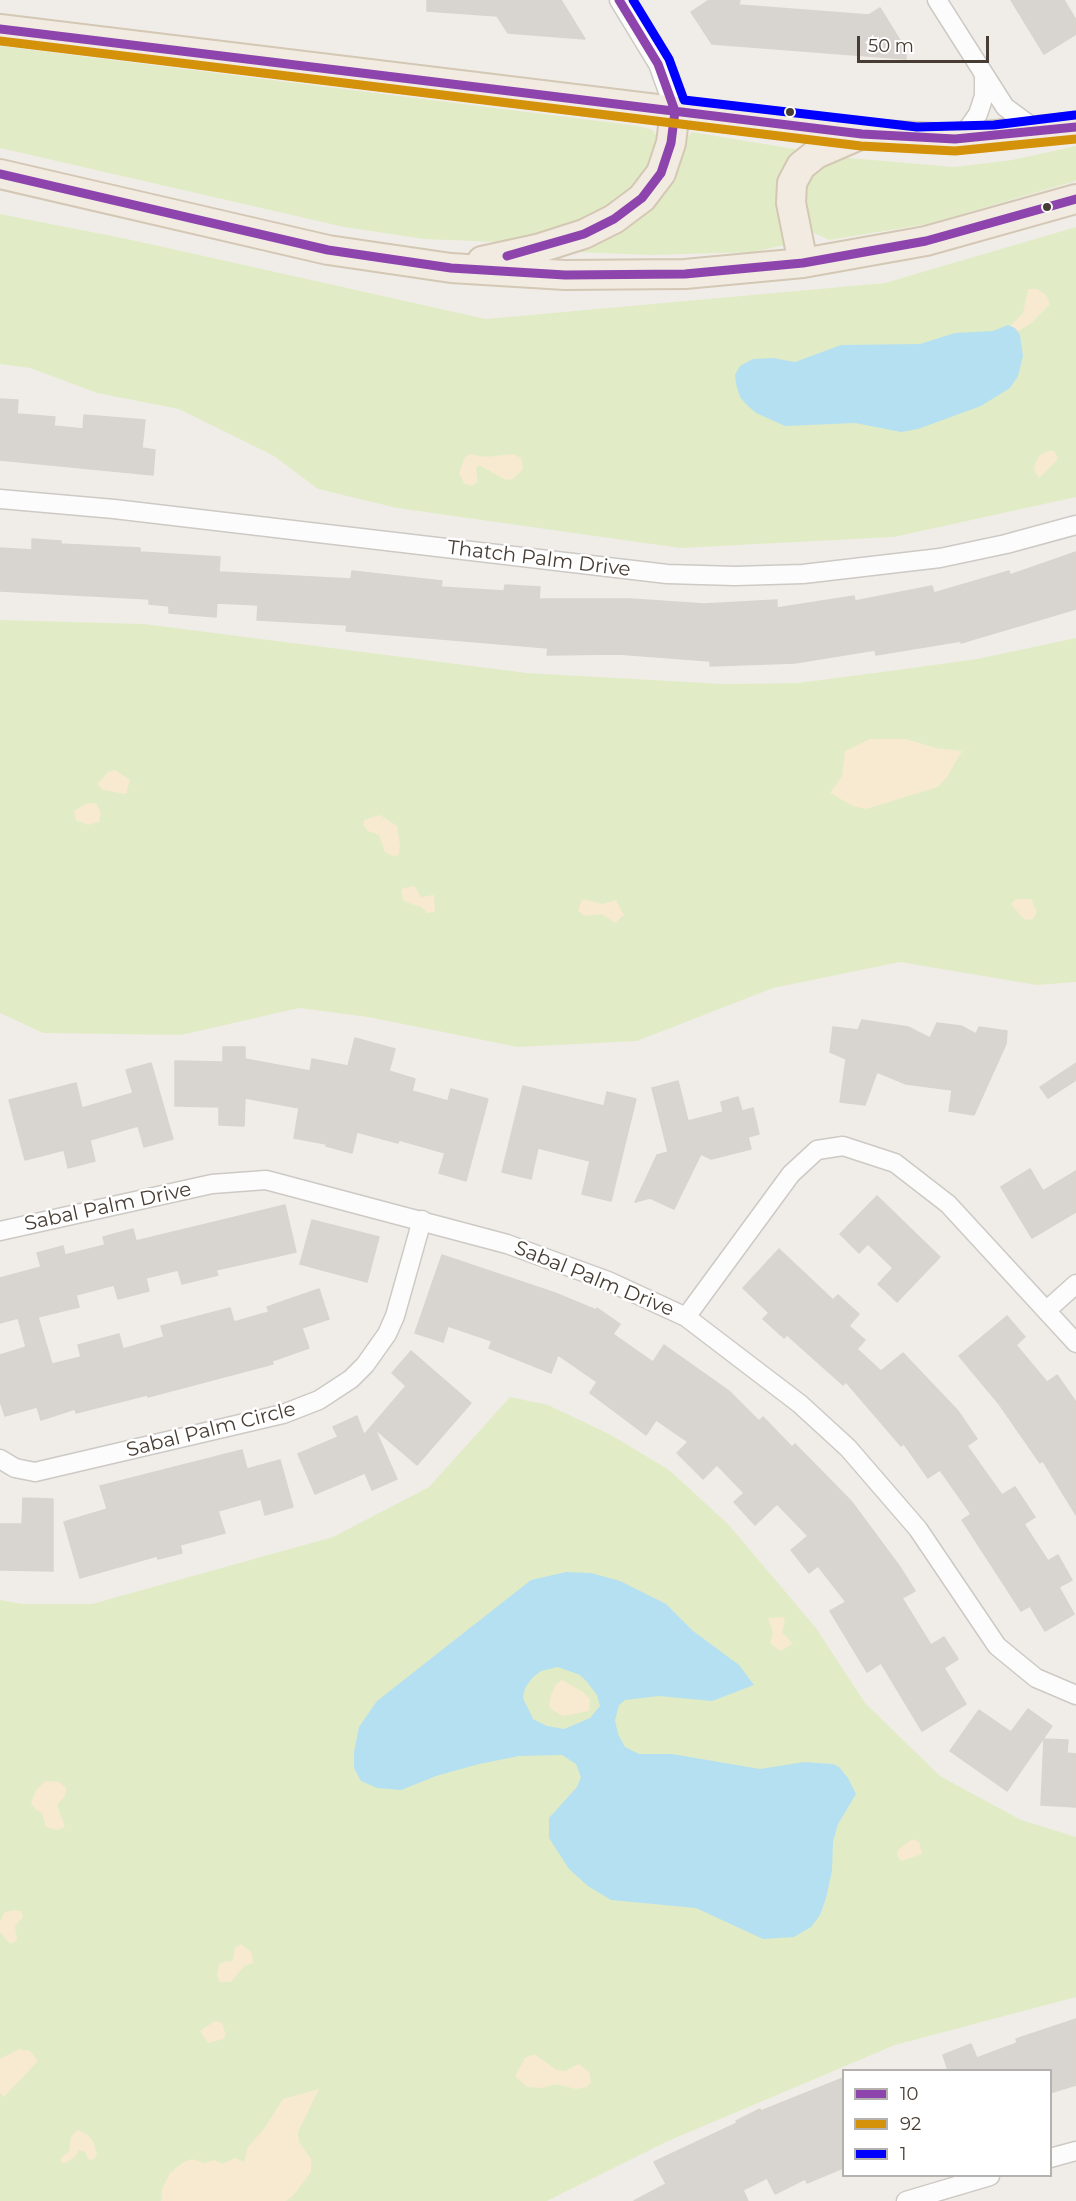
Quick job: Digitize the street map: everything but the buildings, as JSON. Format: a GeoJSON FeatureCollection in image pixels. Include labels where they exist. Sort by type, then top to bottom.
{"type":"FeatureCollection","features":[{"type":"Feature","properties":{"kind":"main road"},"geometry":{"type":"LineString","coordinates":[[13,31],[862,134],[955,139],[1040,133],[1076,127]]}},
{"type":"Feature","properties":{"kind":"main road"},"geometry":{"type":"LineString","coordinates":[[451,268],[537,249],[584,234],[614,219],[642,198],[661,173],[671,143],[675,111]]}},
{"type":"Feature","properties":{"kind":"main road"},"geometry":{"type":"LineString","coordinates":[[803,263],[791,203],[792,183],[801,166],[816,154],[862,134]]}},
{"type":"Feature","properties":{"kind":"main road"},"geometry":{"type":"LineString","coordinates":[[0,174],[328,250],[451,268],[512,273],[623,276],[740,270],[803,263],[926,241],[1076,199]]}},
{"type":"Feature","properties":{"kind":"street"},"geometry":{"type":"LineString","coordinates":[[619,0],[658,64],[675,111]]}},
{"type":"Feature","properties":{"kind":"street"},"geometry":{"type":"LineString","coordinates":[[937,0],[1005,106],[1040,133]]}},
{"type":"Feature","properties":{"kind":"street"},"geometry":{"type":"LineString","coordinates":[[0,14],[13,31]]}},
{"type":"Feature","properties":{"kind":"street"},"geometry":{"type":"LineString","coordinates":[[955,139],[969,127],[978,114],[984,96],[984,76]]}},
{"type":"Feature","properties":{"kind":"street","name":"Thatch Palm Drive"},"geometry":{"type":"LineString","coordinates":[[0,499],[114,509],[667,574],[735,576],[802,574],[906,563],[1006,544],[1076,525]]}},
{"type":"Feature","properties":{"kind":"street"},"geometry":{"type":"LineString","coordinates":[[686,1317],[791,1174],[817,1150],[843,1146],[895,1163],[948,1204],[1076,1343]]}},
{"type":"Feature","properties":{"kind":"street","name":"Sabal Palm Drive"},"geometry":{"type":"LineString","coordinates":[[0,1230],[212,1184],[247,1180],[285,1184],[422,1220],[548,1257],[686,1317],[800,1404],[848,1448],[918,1529],[997,1646],[1036,1678],[1076,1695]]}},
{"type":"Feature","properties":{"kind":"street","name":"Sabal Palm Circle"},"geometry":{"type":"LineString","coordinates":[[0,1459],[15,1468],[34,1472],[283,1414],[319,1400],[351,1379],[365,1365],[387,1334],[395,1316],[422,1220]]}},
{"type":"Feature","properties":{"kind":"street"},"geometry":{"type":"LineString","coordinates":[[1047,1310],[1076,1284]]}},
{"type":"Feature","properties":{"kind":"street"},"geometry":{"type":"LineString","coordinates":[[1052,2157],[1076,2151]]}},
{"type":"Feature","properties":{"kind":"street"},"geometry":{"type":"LineString","coordinates":[[906,2201],[984,2177]]}},
{"type":"Feature","properties":{"kind":"green space"},"geometry":{"type":"Polygon","coordinates":[[[0,46],[639,126],[653,130],[659,141],[653,170],[600,219],[521,243],[424,239],[344,227],[0,148],[0,46]]]}},
{"type":"Feature","properties":{"kind":"green space"},"geometry":{"type":"Polygon","coordinates":[[[692,132],[795,149],[797,152],[785,245],[754,252],[651,255],[577,252],[576,249],[692,132]]]}},
{"type":"Feature","properties":{"kind":"green space"},"geometry":{"type":"Polygon","coordinates":[[[1076,146],[1076,181],[927,224],[829,240],[812,232],[806,222],[802,196],[808,178],[820,166],[838,157],[954,167],[1012,160],[1076,146]]]}},
{"type":"Feature","properties":{"kind":"green space"},"geometry":{"type":"Polygon","coordinates":[[[0,214],[132,240],[486,319],[885,283],[1076,227],[1076,497],[894,537],[680,548],[397,508],[318,489],[274,456],[179,409],[97,393],[30,368],[0,364],[0,214]]]}},
{"type":"Feature","properties":{"kind":"green space"},"geometry":{"type":"Polygon","coordinates":[[[0,620],[144,624],[527,673],[725,684],[798,683],[890,671],[977,659],[1076,638],[1076,982],[1037,985],[900,962],[773,988],[637,1041],[518,1047],[368,1017],[299,1008],[181,1035],[43,1033],[0,1013],[0,620]]]}},
{"type":"Feature","properties":{"kind":"green space"},"geometry":{"type":"Polygon","coordinates":[[[510,1397],[548,1405],[611,1435],[669,1470],[728,1524],[816,1628],[865,1703],[940,1776],[1021,1820],[1076,1837],[1076,1997],[895,2045],[668,2141],[547,2201],[0,2201],[0,1600],[23,1604],[92,1604],[333,1537],[429,1487],[510,1397]]]}},
{"type":"Feature","properties":{"kind":"sand"},"geometry":{"type":"Polygon","coordinates":[[[1028,289],[1037,289],[1046,295],[1050,304],[1030,324],[1018,331],[1010,326],[1023,313],[1028,289]]]}},
{"type":"Feature","properties":{"kind":"sand"},"geometry":{"type":"Polygon","coordinates":[[[1051,450],[1055,452],[1058,459],[1039,478],[1034,469],[1036,462],[1040,455],[1051,450]]]}},
{"type":"Feature","properties":{"kind":"sand"},"geometry":{"type":"Polygon","coordinates":[[[470,454],[485,457],[513,454],[521,458],[523,469],[513,479],[506,480],[479,465],[476,468],[478,482],[471,486],[464,483],[459,473],[465,457],[470,454]]]}},
{"type":"Feature","properties":{"kind":"sand"},"geometry":{"type":"Polygon","coordinates":[[[870,739],[906,739],[936,748],[962,751],[947,777],[938,787],[866,809],[853,806],[830,793],[842,776],[845,751],[870,739]]]}},
{"type":"Feature","properties":{"kind":"sand"},"geometry":{"type":"Polygon","coordinates":[[[115,770],[130,780],[126,794],[103,790],[97,784],[108,772],[115,770]]]}},
{"type":"Feature","properties":{"kind":"sand"},"geometry":{"type":"Polygon","coordinates":[[[96,803],[101,813],[99,822],[88,825],[76,820],[74,811],[86,804],[96,803]]]}},
{"type":"Feature","properties":{"kind":"sand"},"geometry":{"type":"Polygon","coordinates":[[[380,815],[397,826],[400,846],[399,854],[395,857],[385,852],[379,835],[368,831],[363,825],[364,820],[380,815]]]}},
{"type":"Feature","properties":{"kind":"sand"},"geometry":{"type":"Polygon","coordinates":[[[414,886],[421,897],[434,895],[435,912],[427,913],[421,907],[403,901],[401,889],[414,886]]]}},
{"type":"Feature","properties":{"kind":"sand"},"geometry":{"type":"Polygon","coordinates":[[[582,899],[603,904],[616,900],[624,915],[615,923],[602,914],[585,916],[578,911],[582,899]]]}},
{"type":"Feature","properties":{"kind":"sand"},"geometry":{"type":"Polygon","coordinates":[[[1016,899],[1031,899],[1037,912],[1033,919],[1025,920],[1021,916],[1011,904],[1016,899]]]}},
{"type":"Feature","properties":{"kind":"sand"},"geometry":{"type":"Polygon","coordinates":[[[783,1617],[785,1621],[782,1632],[793,1644],[780,1651],[770,1643],[773,1633],[768,1618],[783,1617]]]}},
{"type":"Feature","properties":{"kind":"sand"},"geometry":{"type":"Polygon","coordinates":[[[562,1680],[583,1692],[590,1699],[589,1711],[563,1716],[552,1710],[549,1706],[551,1695],[556,1684],[562,1680]]]}},
{"type":"Feature","properties":{"kind":"sand"},"geometry":{"type":"Polygon","coordinates":[[[45,1781],[59,1782],[66,1788],[65,1796],[57,1805],[65,1827],[57,1830],[46,1827],[42,1813],[31,1803],[36,1790],[45,1781]]]}},
{"type":"Feature","properties":{"kind":"sand"},"geometry":{"type":"Polygon","coordinates":[[[912,1839],[919,1842],[922,1854],[901,1861],[897,1856],[898,1850],[912,1839]]]}},
{"type":"Feature","properties":{"kind":"sand"},"geometry":{"type":"Polygon","coordinates":[[[13,1910],[21,1911],[23,1917],[15,1926],[17,1940],[10,1944],[0,1932],[0,1922],[4,1913],[13,1910]]]}},
{"type":"Feature","properties":{"kind":"sand"},"geometry":{"type":"Polygon","coordinates":[[[241,1944],[252,1953],[253,1963],[244,1966],[231,1982],[220,1982],[217,1974],[219,1965],[222,1962],[233,1961],[235,1948],[241,1944]]]}},
{"type":"Feature","properties":{"kind":"sand"},"geometry":{"type":"Polygon","coordinates":[[[215,2021],[222,2023],[226,2035],[223,2039],[208,2043],[200,2031],[215,2021]]]}},
{"type":"Feature","properties":{"kind":"sand"},"geometry":{"type":"Polygon","coordinates":[[[19,2049],[30,2051],[38,2061],[4,2097],[0,2093],[0,2059],[19,2049]]]}},
{"type":"Feature","properties":{"kind":"sand"},"geometry":{"type":"Polygon","coordinates":[[[534,2054],[557,2070],[565,2071],[579,2064],[589,2072],[591,2082],[587,2087],[576,2089],[555,2084],[543,2088],[527,2087],[515,2076],[525,2058],[534,2054]]]}},
{"type":"Feature","properties":{"kind":"sand"},"geometry":{"type":"Polygon","coordinates":[[[319,2089],[298,2132],[299,2142],[311,2159],[311,2172],[293,2196],[286,2201],[161,2201],[162,2189],[170,2173],[182,2163],[192,2159],[203,2163],[214,2160],[222,2164],[235,2158],[244,2162],[248,2147],[263,2130],[283,2099],[319,2089]]]}},
{"type":"Feature","properties":{"kind":"sand"},"geometry":{"type":"Polygon","coordinates":[[[77,2130],[87,2134],[94,2143],[97,2155],[94,2159],[89,2160],[85,2152],[79,2150],[75,2157],[63,2164],[60,2159],[69,2151],[71,2137],[77,2130]]]}},
{"type":"Feature","properties":{"kind":"water"},"geometry":{"type":"Polygon","coordinates":[[[1008,325],[1015,328],[1020,335],[1023,356],[1018,376],[1010,388],[981,406],[918,429],[901,432],[855,423],[785,426],[756,413],[740,397],[736,384],[735,375],[740,366],[753,359],[773,358],[795,362],[841,345],[920,344],[955,333],[993,331],[1008,325]]]}},
{"type":"Feature","properties":{"kind":"water"},"geometry":{"type":"Polygon","coordinates":[[[566,1572],[591,1573],[620,1581],[666,1604],[693,1631],[739,1665],[754,1685],[712,1701],[659,1696],[625,1700],[619,1705],[615,1720],[618,1734],[625,1747],[639,1754],[672,1754],[760,1769],[804,1762],[833,1764],[839,1767],[848,1778],[856,1794],[838,1824],[833,1841],[832,1871],[826,1898],[820,1915],[811,1927],[794,1937],[763,1939],[696,1908],[611,1900],[588,1886],[569,1869],[549,1838],[549,1818],[577,1787],[581,1777],[576,1764],[562,1755],[519,1756],[479,1764],[436,1776],[401,1790],[377,1788],[361,1781],[354,1768],[354,1752],[359,1727],[377,1701],[531,1580],[566,1572]],[[558,1667],[541,1671],[533,1677],[525,1688],[523,1698],[533,1719],[547,1726],[564,1729],[590,1718],[600,1706],[597,1695],[580,1675],[558,1667]]]}},
{"type":"Feature","properties":{"kind":"transit line","name":"10"},"geometry":{"type":"LineString","coordinates":[[507,256],[584,234],[614,219],[642,198],[661,173],[671,143],[675,111],[658,64],[619,0]]}},
{"type":"Feature","properties":{"kind":"transit line","name":"1"},"geometry":{"type":"LineString","coordinates":[[633,0],[669,59],[684,100],[917,127],[994,125],[1075,115]]}},
{"type":"Feature","properties":{"kind":"transit line","name":"10"},"geometry":{"type":"LineString","coordinates":[[0,29],[862,134],[955,139],[1076,127]]}},
{"type":"Feature","properties":{"kind":"transit line","name":"92"},"geometry":{"type":"LineString","coordinates":[[0,41],[861,146],[955,151],[1076,139]]}},
{"type":"Feature","properties":{"kind":"transit line","name":"10"},"geometry":{"type":"LineString","coordinates":[[0,174],[328,250],[451,268],[565,275],[685,274],[803,263],[926,241],[1076,199]]}}]}
